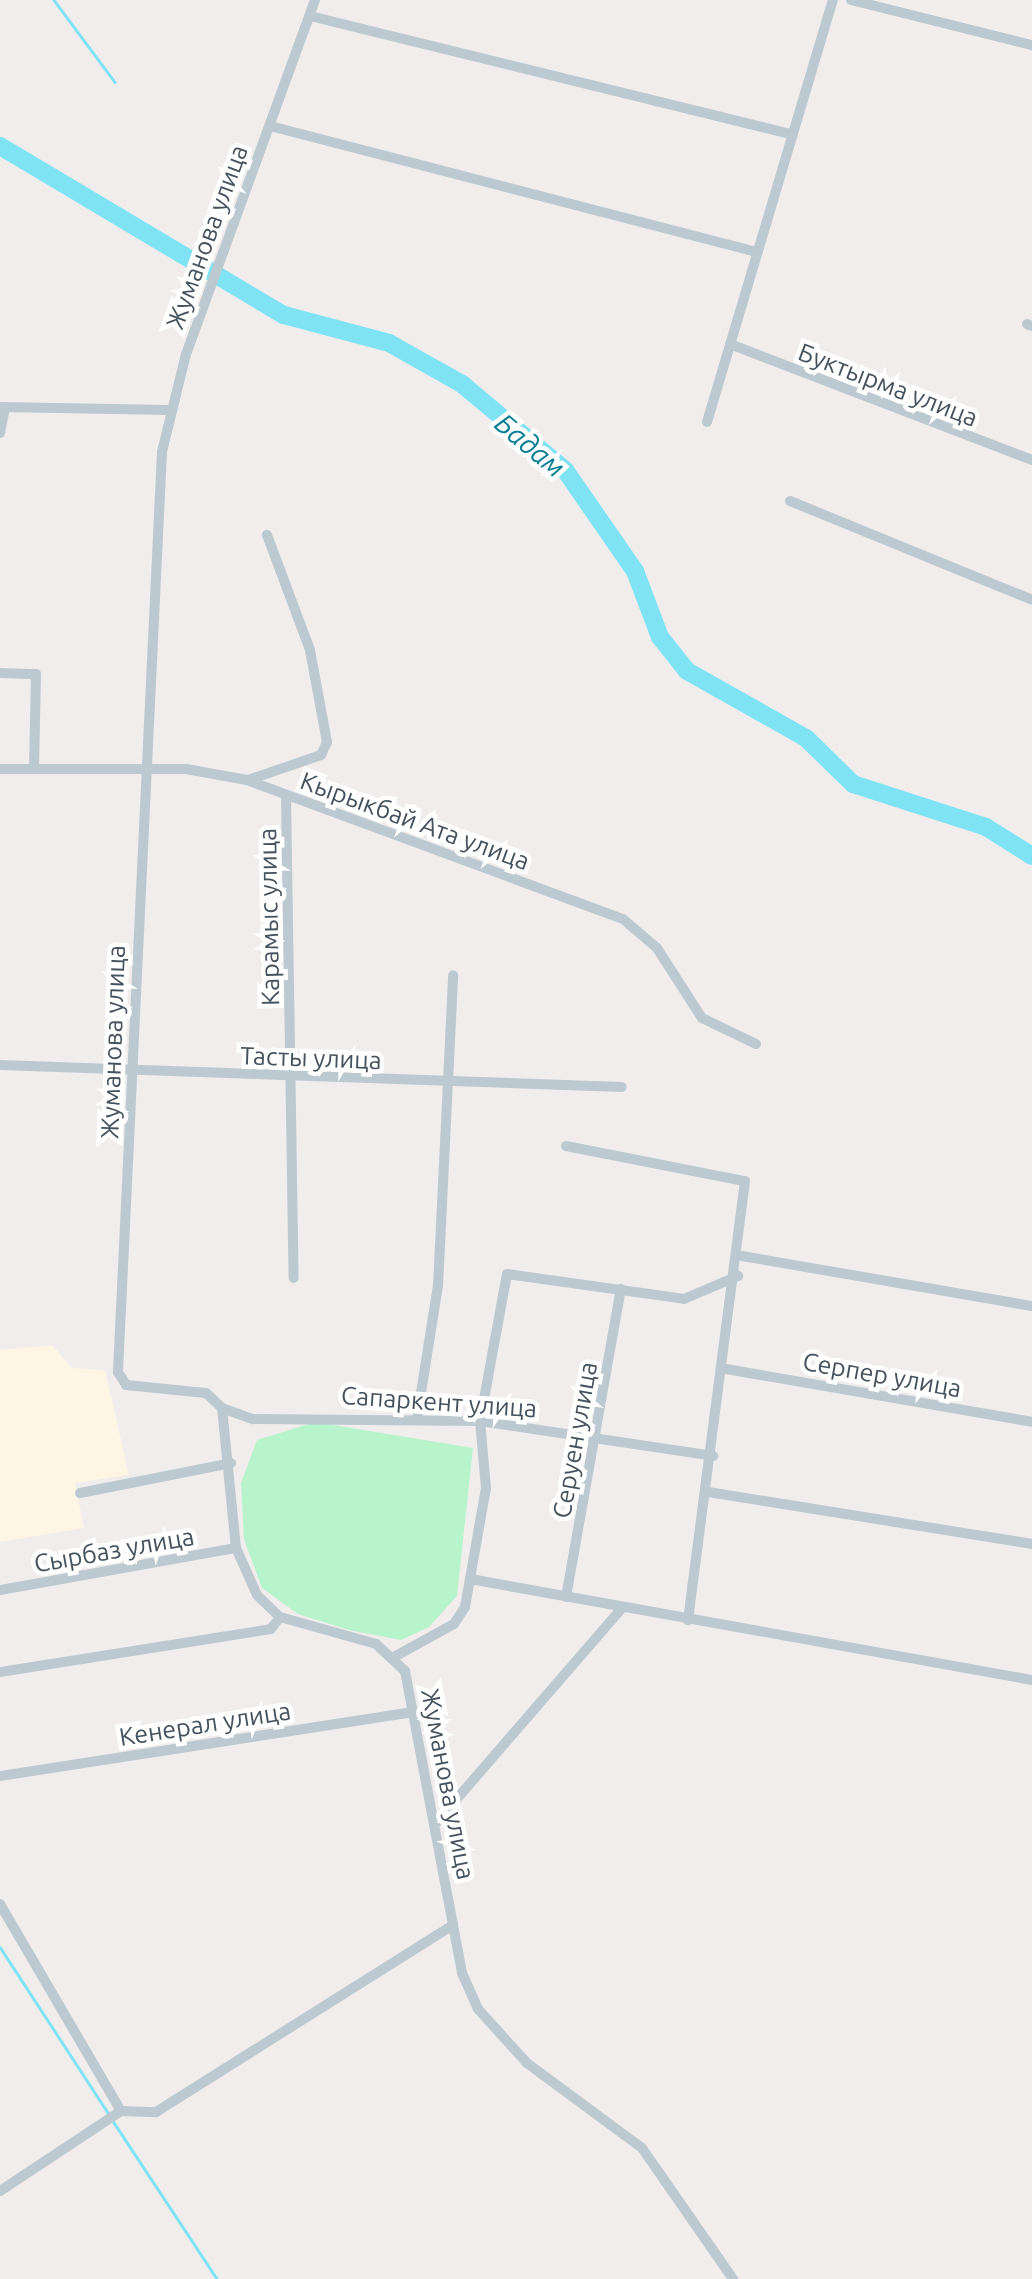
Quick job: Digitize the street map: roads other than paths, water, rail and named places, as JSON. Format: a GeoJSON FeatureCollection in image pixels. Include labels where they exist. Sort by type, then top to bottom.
{"type":"FeatureCollection","features":[{"type":"Feature","properties":{"kind":"street","name":"Жуманова улица"},"geometry":{"type":"LineString","coordinates":[[222,1408],[206,1393],[126,1384],[118,1372],[143,769],[169,410],[316,0]]}},
{"type":"Feature","properties":{"kind":"street"},"geometry":{"type":"LineString","coordinates":[[706,422],[833,0]]}},
{"type":"Feature","properties":{"kind":"street"},"geometry":{"type":"LineString","coordinates":[[851,0],[1032,45]]}},
{"type":"Feature","properties":{"kind":"street"},"geometry":{"type":"LineString","coordinates":[[310,16],[792,134]]}},
{"type":"Feature","properties":{"kind":"street"},"geometry":{"type":"LineString","coordinates":[[270,126],[758,252]]}},
{"type":"Feature","properties":{"kind":"street","name":"Буктырма улица"},"geometry":{"type":"LineString","coordinates":[[730,344],[1032,460]]}},
{"type":"Feature","properties":{"kind":"street"},"geometry":{"type":"LineString","coordinates":[[0,434],[2,407],[169,410]]}},
{"type":"Feature","properties":{"kind":"street"},"geometry":{"type":"LineString","coordinates":[[790,501],[1032,600]]}},
{"type":"Feature","properties":{"kind":"street"},"geometry":{"type":"LineString","coordinates":[[248,780],[321,755],[327,742],[310,650],[266,535]]}},
{"type":"Feature","properties":{"kind":"street"},"geometry":{"type":"LineString","coordinates":[[0,673],[36,674],[34,768]]}},
{"type":"Feature","properties":{"kind":"street","name":"Кырыкбай Ата улица"},"geometry":{"type":"LineString","coordinates":[[0,769],[143,769],[248,780],[623,919],[657,948],[702,1018],[756,1044]]}},
{"type":"Feature","properties":{"kind":"street","name":"Карамыс улица"},"geometry":{"type":"LineString","coordinates":[[286,795],[294,1278]]}},
{"type":"Feature","properties":{"kind":"street"},"geometry":{"type":"LineString","coordinates":[[417,1418],[438,1286],[452,1081],[453,975]]}},
{"type":"Feature","properties":{"kind":"street","name":"Тасты улица"},"geometry":{"type":"LineString","coordinates":[[0,1065],[622,1087]]}},
{"type":"Feature","properties":{"kind":"street"},"geometry":{"type":"LineString","coordinates":[[566,1146],[745,1181],[742,1256],[688,1620]]}},
{"type":"Feature","properties":{"kind":"street"},"geometry":{"type":"LineString","coordinates":[[742,1256],[1032,1306]]}},
{"type":"Feature","properties":{"kind":"street"},"geometry":{"type":"LineString","coordinates":[[222,1408],[236,1548],[257,1595],[280,1616],[394,1658],[454,1624],[470,1579],[486,1488],[480,1421],[507,1274],[684,1299],[738,1276]]}},
{"type":"Feature","properties":{"kind":"street","name":"Серуен улица"},"geometry":{"type":"LineString","coordinates":[[566,1597],[621,1289]]}},
{"type":"Feature","properties":{"kind":"street","name":"Серпер улица"},"geometry":{"type":"LineString","coordinates":[[726,1369],[1032,1422]]}},
{"type":"Feature","properties":{"kind":"street","name":"Сапаркент улица"},"geometry":{"type":"LineString","coordinates":[[222,1408],[254,1419],[480,1421],[712,1456]]}},
{"type":"Feature","properties":{"kind":"street"},"geometry":{"type":"LineString","coordinates":[[80,1493],[230,1463]]}},
{"type":"Feature","properties":{"kind":"street"},"geometry":{"type":"LineString","coordinates":[[708,1492],[1032,1544]]}},
{"type":"Feature","properties":{"kind":"street","name":"Сырбаз улица"},"geometry":{"type":"LineString","coordinates":[[0,1590],[236,1548]]}},
{"type":"Feature","properties":{"kind":"street"},"geometry":{"type":"LineString","coordinates":[[470,1579],[1032,1680]]}},
{"type":"Feature","properties":{"kind":"street"},"geometry":{"type":"LineString","coordinates":[[435,1824],[622,1608]]}},
{"type":"Feature","properties":{"kind":"street"},"geometry":{"type":"LineString","coordinates":[[0,1672],[270,1628],[280,1616]]}},
{"type":"Feature","properties":{"kind":"street","name":"Жуманова улица"},"geometry":{"type":"LineString","coordinates":[[394,1658],[415,1712],[453,1926],[469,1991],[495,2032],[642,2148],[733,2279]]}},
{"type":"Feature","properties":{"kind":"street","name":"Кенерал улица"},"geometry":{"type":"LineString","coordinates":[[0,1776],[415,1712]]}},
{"type":"Feature","properties":{"kind":"street"},"geometry":{"type":"LineString","coordinates":[[0,1904],[121,2111]]}},
{"type":"Feature","properties":{"kind":"street"},"geometry":{"type":"LineString","coordinates":[[0,2191],[121,2111],[156,2112],[453,1926]]}},
{"type":"Feature","properties":{"kind":"waterway"},"geometry":{"type":"LineString","coordinates":[[54,0],[115,82]]}},
{"type":"Feature","properties":{"kind":"waterway","name":"Бадам"},"geometry":{"type":"LineString","coordinates":[[0,146],[284,315],[389,343],[462,384],[565,470],[635,571],[660,637],[687,671],[806,738],[853,784],[986,827],[1032,856]]}},
{"type":"Feature","properties":{"kind":"waterway"},"geometry":{"type":"LineString","coordinates":[[0,1947],[109,2114]]}},
{"type":"Feature","properties":{"kind":"waterway"},"geometry":{"type":"LineString","coordinates":[[113,2121],[217,2279]]}}]}
